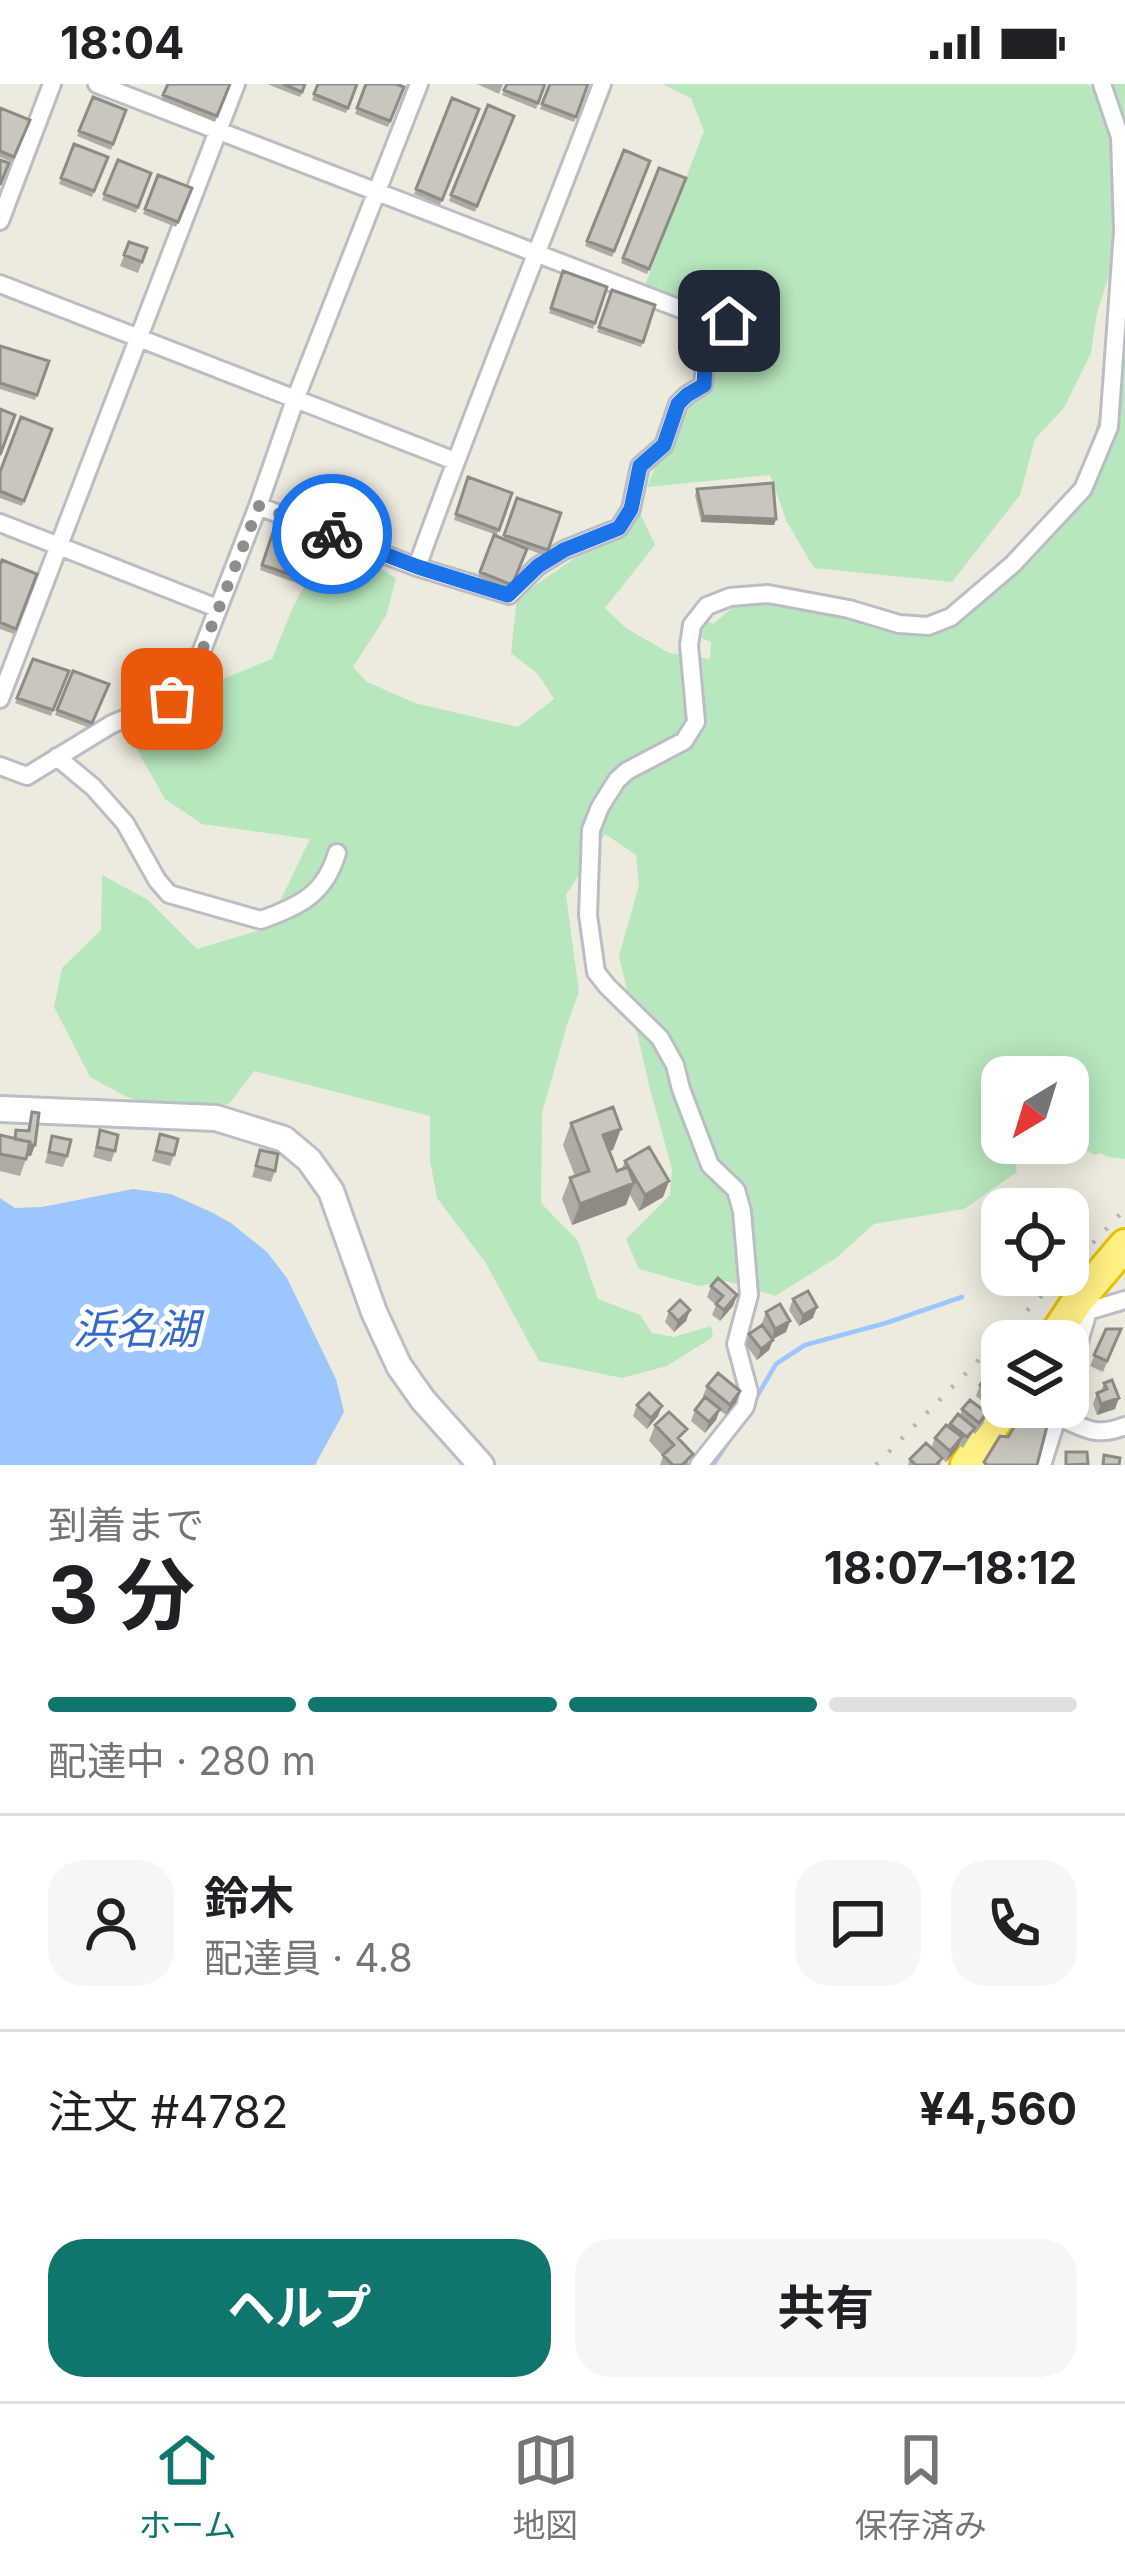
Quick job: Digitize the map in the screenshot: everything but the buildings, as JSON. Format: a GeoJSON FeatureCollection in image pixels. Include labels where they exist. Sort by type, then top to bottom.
{"type":"FeatureCollection","features":[{"type":"Feature","properties":{"kind":"highway"},"geometry":{"type":"LineString","coordinates":[[1070,1320],[1123,1247]]}},
{"type":"Feature","properties":{"kind":"highway"},"geometry":{"type":"LineString","coordinates":[[966,1465],[992,1428]]}},
{"type":"Feature","properties":{"kind":"street"},"geometry":{"type":"LineString","coordinates":[[0,221],[52,84]]}},
{"type":"Feature","properties":{"kind":"street"},"geometry":{"type":"LineString","coordinates":[[97,84],[686,311],[704,302],[729,321],[705,365],[704,385],[678,404],[664,445],[640,466],[631,509],[619,528],[564,550],[538,566],[508,595],[418,567],[259,506]]}},
{"type":"Feature","properties":{"kind":"street"},"geometry":{"type":"LineString","coordinates":[[0,699],[236,84]]}},
{"type":"Feature","properties":{"kind":"street"},"geometry":{"type":"LineString","coordinates":[[0,766],[27,776],[112,724],[185,694],[419,84]]}},
{"type":"Feature","properties":{"kind":"street"},"geometry":{"type":"LineString","coordinates":[[418,567],[602,84]]}},
{"type":"Feature","properties":{"kind":"street"},"geometry":{"type":"LineString","coordinates":[[699,1465],[745,1407],[748,1392],[736,1344],[749,1294],[742,1211],[736,1190],[710,1165],[675,1065],[660,1037],[596,972],[588,915],[591,830],[617,780],[684,740],[696,722],[689,644],[692,625],[707,606],[735,596],[769,594],[849,609],[899,625],[928,626],[951,617],[1013,564],[1084,489],[1109,427],[1123,231],[1120,137],[1102,84]]}},
{"type":"Feature","properties":{"kind":"street"},"geometry":{"type":"LineString","coordinates":[[0,284],[455,461]]}},
{"type":"Feature","properties":{"kind":"street"},"geometry":{"type":"LineString","coordinates":[[0,523],[217,608]]}},
{"type":"Feature","properties":{"kind":"street"},"geometry":{"type":"LineString","coordinates":[[57,757],[94,787],[125,824],[169,894],[261,920],[313,895],[330,875],[337,853]]}},
{"type":"Feature","properties":{"kind":"street"},"geometry":{"type":"LineString","coordinates":[[0,1109],[216,1118],[284,1139],[309,1160],[331,1191],[374,1312],[399,1366],[482,1465]]}},
{"type":"Feature","properties":{"kind":"street"},"geometry":{"type":"LineString","coordinates":[[1081,1320],[1084,1305],[1125,1300]]}},
{"type":"Feature","properties":{"kind":"street"},"geometry":{"type":"LineString","coordinates":[[1086,1428],[1108,1433],[1125,1426]]}},
{"type":"Feature","properties":{"kind":"street"},"geometry":{"type":"LineString","coordinates":[[1042,1465],[1054,1428]]}},
{"type":"Feature","properties":{"kind":"green space"},"geometry":{"type":"Polygon","coordinates":[[[662,84],[1088,84],[1113,115],[1101,84],[1125,84],[1123,231],[1097,313],[1091,353],[1064,408],[1035,439],[1020,495],[952,582],[814,568],[787,522],[770,475],[647,487],[677,412],[693,399],[736,316],[707,296],[686,304],[645,285],[704,131],[691,98],[662,84]]]}},
{"type":"Feature","properties":{"kind":"green space"},"geometry":{"type":"Polygon","coordinates":[[[1125,318],[1125,1159],[1089,1152],[1089,1056],[981,1056],[981,1164],[1015,1164],[1017,1172],[994,1188],[981,1188],[981,1197],[964,1209],[874,1224],[836,1258],[775,1296],[726,1281],[699,1286],[639,1269],[626,1239],[670,1195],[672,1169],[619,956],[639,885],[636,855],[605,834],[566,895],[579,992],[542,1113],[541,1203],[578,1241],[598,1299],[640,1315],[652,1333],[674,1337],[711,1326],[713,1337],[667,1366],[622,1378],[539,1361],[485,1262],[437,1198],[430,1161],[430,1116],[254,1071],[230,1103],[196,1117],[127,1097],[90,1077],[54,1007],[62,968],[101,930],[102,875],[148,900],[197,949],[267,928],[310,839],[202,824],[165,799],[127,732],[173,699],[272,659],[320,558],[368,562],[396,578],[386,616],[353,667],[367,682],[415,703],[518,727],[554,699],[538,674],[511,653],[517,598],[640,513],[655,545],[605,608],[626,628],[669,653],[710,659],[711,642],[699,637],[694,614],[713,624],[744,598],[778,599],[902,629],[970,602],[980,603],[995,590],[981,583],[1031,531],[1083,489],[1116,335],[1125,318]]]}},
{"type":"Feature","properties":{"kind":"water","name":"浜名湖"},"geometry":{"type":"Polygon","coordinates":[[[133,1189],[171,1194],[231,1223],[267,1252],[287,1278],[336,1379],[344,1412],[315,1465],[0,1465],[0,1198],[15,1208],[42,1207],[133,1189]]]}},
{"type":"Feature","properties":{"kind":"waterway"},"geometry":{"type":"LineString","coordinates":[[752,1405],[776,1364],[805,1345],[962,1297]]}},
{"type":"Feature","properties":{"kind":"waterway"},"geometry":{"type":"LineString","coordinates":[[713,1465],[733,1435]]}},
{"type":"Feature","properties":{"kind":"railway"},"geometry":{"type":"LineString","coordinates":[[1089,1247],[1125,1209]]}},
{"type":"Feature","properties":{"kind":"railway"},"geometry":{"type":"LineString","coordinates":[[876,1465],[1041,1296]]}},
{"type":"Feature","properties":{"kind":"way so far"},"geometry":{"type":"LineString","coordinates":[[172,699],[185,694],[259,506],[332,534]]}},
{"type":"Feature","properties":{"kind":"route"},"geometry":{"type":"LineString","coordinates":[[332,534],[508,595],[538,566],[564,550],[619,528],[631,509],[640,466],[664,445],[678,404],[704,385],[705,365],[729,321]]}}]}
